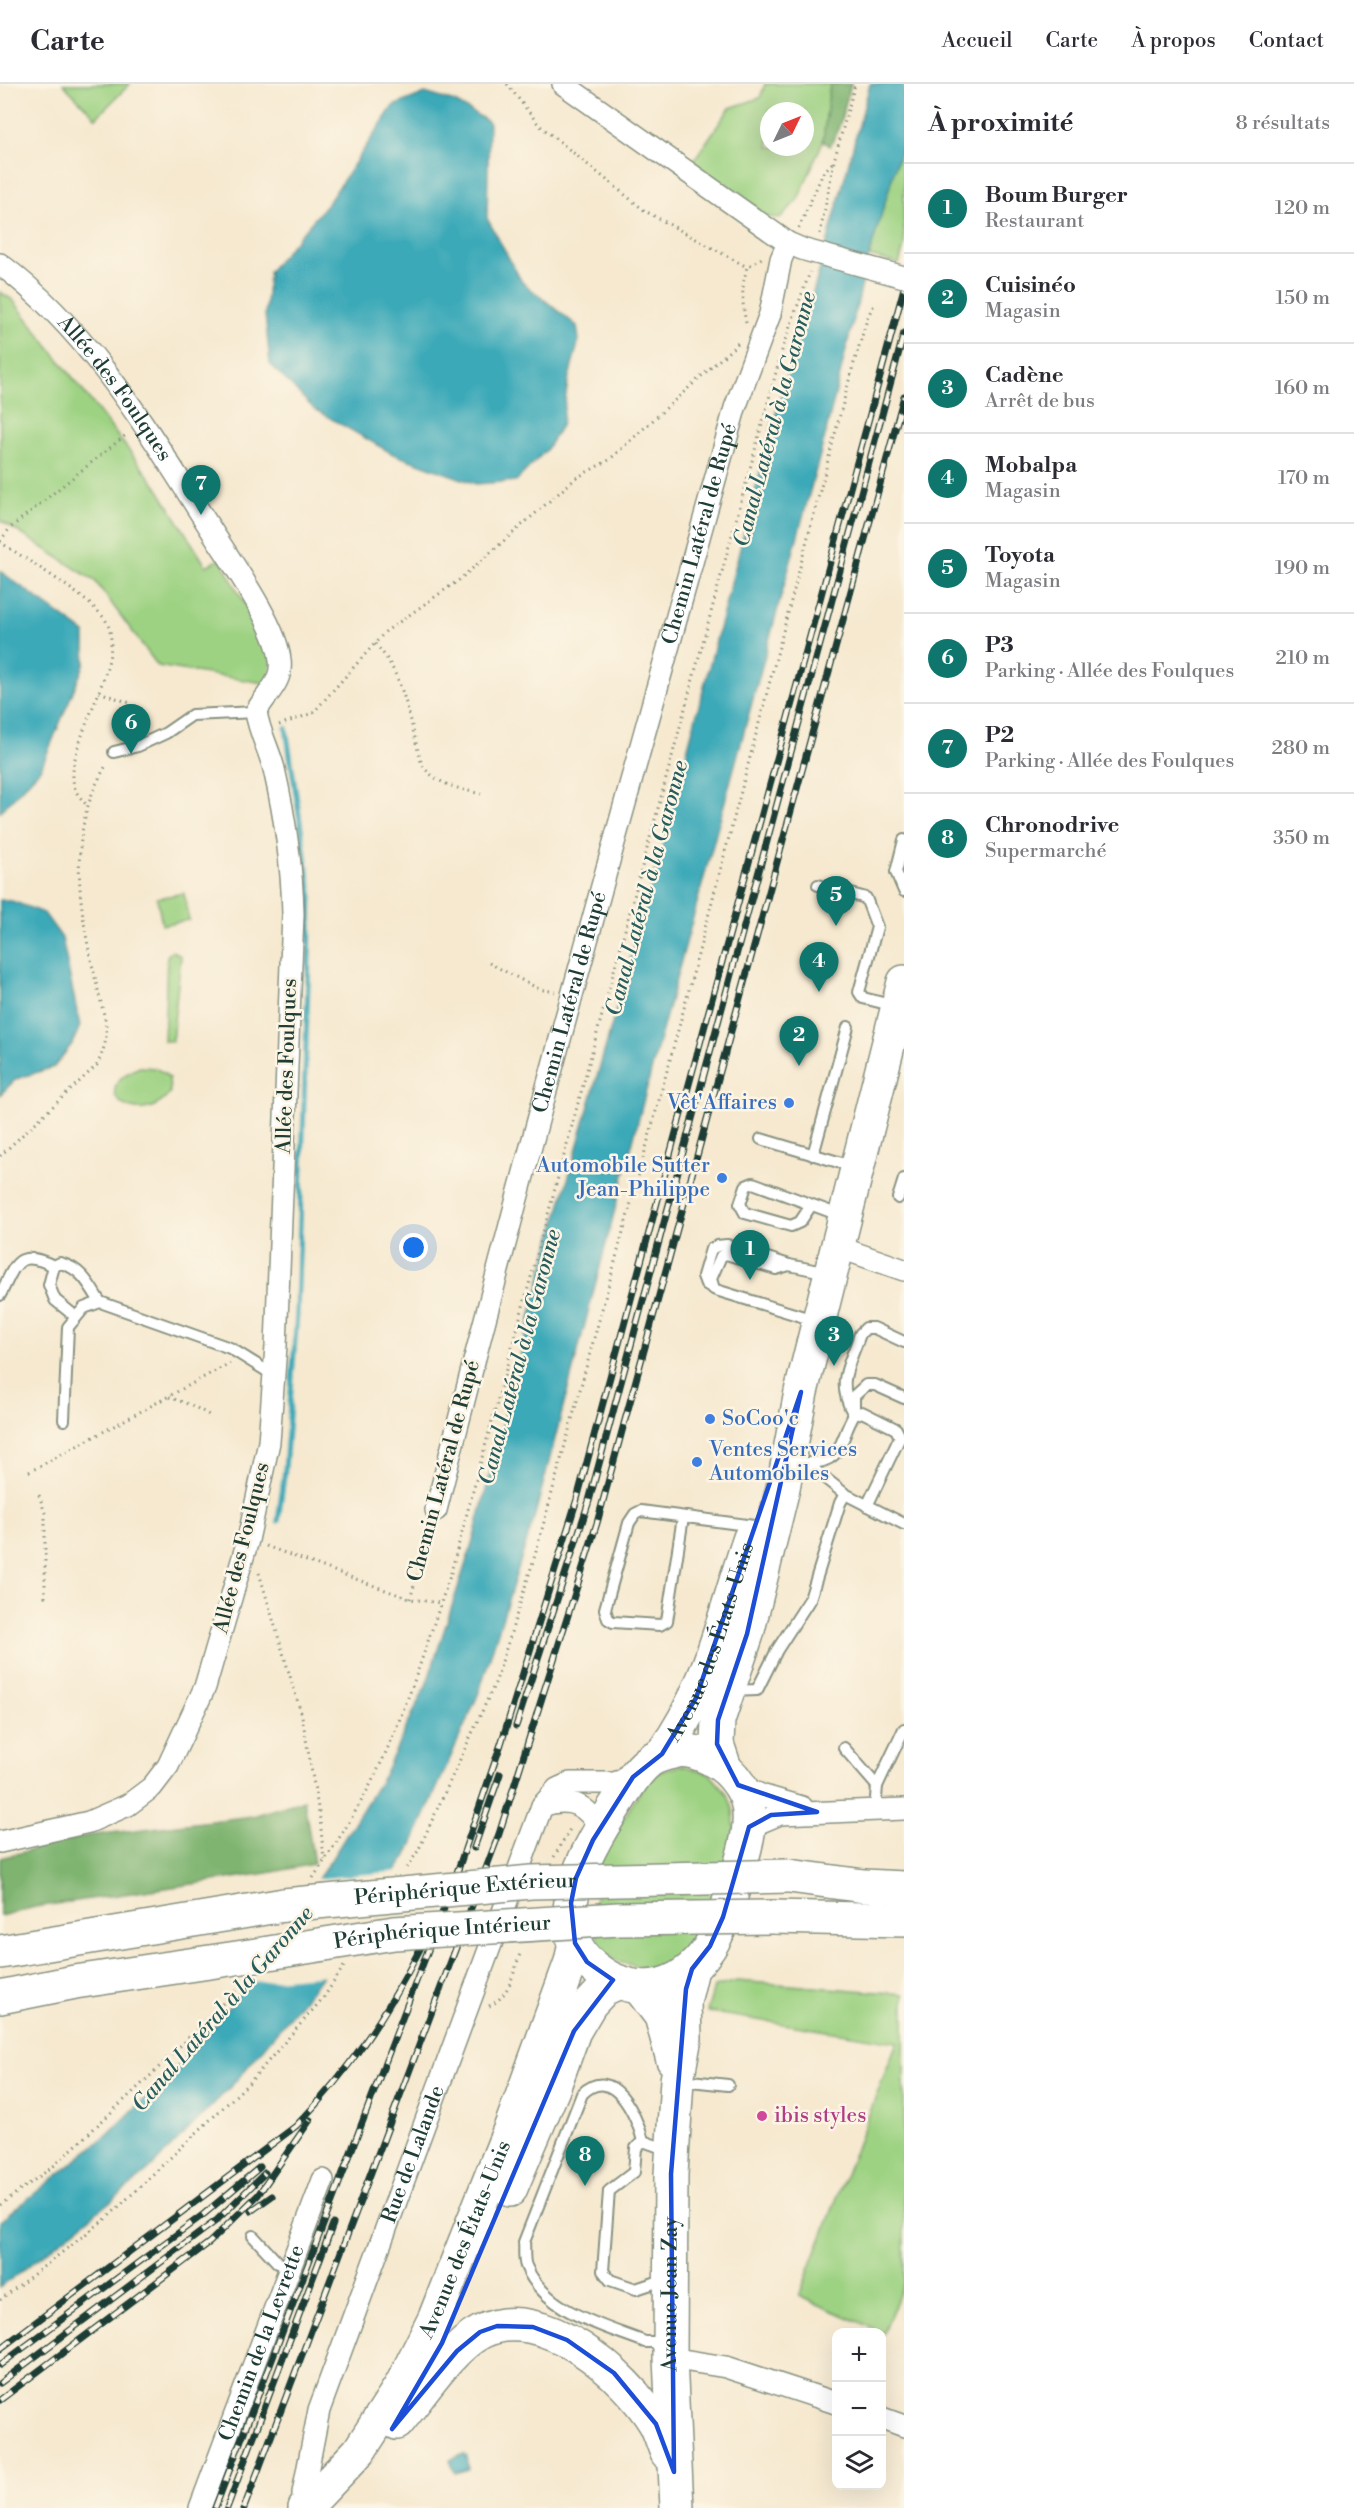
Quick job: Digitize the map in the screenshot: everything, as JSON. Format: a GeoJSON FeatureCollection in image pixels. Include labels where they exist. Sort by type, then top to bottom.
{"type":"FeatureCollection","features":[{"type":"Feature","properties":{"kind":"main road","name":"Avenue des États-Unis"},"geometry":{"type":"LineString","coordinates":[[662,1754],[687,1714],[715,1651],[801,1392],[902,1000]]}},
{"type":"Feature","properties":{"kind":"main road","name":"Avenue des États-Unis"},"geometry":{"type":"LineString","coordinates":[[732,1776],[717,1744],[717,1729],[726,1691],[747,1634],[798,1460],[801,1392]]}},
{"type":"Feature","properties":{"kind":"main road"},"geometry":{"type":"LineString","coordinates":[[682,1750],[698,1752],[732,1776],[748,1808],[749,1827],[742,1858],[723,1917],[710,1947],[692,1969],[669,1982],[629,1984],[587,1962],[575,1944],[571,1903],[576,1878],[600,1828],[633,1777],[648,1762],[662,1754],[682,1750]]}},
{"type":"Feature","properties":{"kind":"main road"},"geometry":{"type":"LineString","coordinates":[[789,1875],[862,1869],[904,1870]]}},
{"type":"Feature","properties":{"kind":"main road"},"geometry":{"type":"LineString","coordinates":[[789,1875],[864,1886],[904,1888]]}},
{"type":"Feature","properties":{"kind":"main road","name":"Périphérique Extérieur"},"geometry":{"type":"LineString","coordinates":[[0,1952],[284,1905],[531,1882],[789,1875]]}},
{"type":"Feature","properties":{"kind":"main road"},"geometry":{"type":"LineString","coordinates":[[777,1916],[904,1920]]}},
{"type":"Feature","properties":{"kind":"main road"},"geometry":{"type":"LineString","coordinates":[[777,1916],[854,1933],[904,1936]]}},
{"type":"Feature","properties":{"kind":"main road","name":"Périphérique Intérieur"},"geometry":{"type":"LineString","coordinates":[[0,1997],[75,1982],[406,1932],[619,1918],[777,1916]]}},
{"type":"Feature","properties":{"kind":"main road","name":"Avenue des États-Unis"},"geometry":{"type":"LineString","coordinates":[[317,2504],[365,2442],[402,2384],[434,2320],[513,2124],[571,1962],[575,1944]]}},
{"type":"Feature","properties":{"kind":"main road","name":"Avenue Jean Zay"},"geometry":{"type":"LineString","coordinates":[[677,2508],[669,2279],[657,2147],[677,2080],[685,2038],[686,1989],[692,1969]]}},
{"type":"Feature","properties":{"kind":"main road","name":"Avenue des États-Unis"},"geometry":{"type":"LineString","coordinates":[[317,2504],[370,2461],[393,2429],[442,2343],[553,2089],[574,2031],[590,2004],[604,1989],[629,1984]]}},
{"type":"Feature","properties":{"kind":"main road","name":"Avenue Jean Zay"},"geometry":{"type":"LineString","coordinates":[[629,1984],[661,2016],[677,2080]]}},
{"type":"Feature","properties":{"kind":"main road"},"geometry":{"type":"LineString","coordinates":[[393,2429],[457,2351],[480,2332],[497,2326],[533,2327],[584,2350],[614,2373],[656,2424],[674,2472]]}},
{"type":"Feature","properties":{"kind":"main road"},"geometry":{"type":"LineString","coordinates":[[614,2373],[645,2374],[655,2371],[670,2358]]}},
{"type":"Feature","properties":{"kind":"street"},"geometry":{"type":"LineString","coordinates":[[563,84],[797,251],[904,277]]}},
{"type":"Feature","properties":{"kind":"street","name":"Chemin Latéral de Rupé"},"geometry":{"type":"LineString","coordinates":[[436,1510],[494,1280],[571,996],[735,408],[776,296],[797,251]]}},
{"type":"Feature","properties":{"kind":"street","name":"Allée des Foulques"},"geometry":{"type":"LineString","coordinates":[[0,264],[34,291],[104,368],[142,422],[235,566],[273,635],[280,659],[280,677],[258,721],[273,764],[282,805],[292,879],[275,1376],[269,1442],[248,1540],[205,1687],[173,1756],[153,1787],[128,1805],[89,1822],[0,1842]]}},
{"type":"Feature","properties":{"kind":"street"},"geometry":{"type":"LineString","coordinates":[[838,1246],[904,1270]]}},
{"type":"Feature","properties":{"kind":"street"},"geometry":{"type":"LineString","coordinates":[[732,1776],[761,1795],[817,1812]]}},
{"type":"Feature","properties":{"kind":"street","name":"Rue de Lalande"},"geometry":{"type":"LineString","coordinates":[[317,2504],[303,2493],[319,2410],[542,1806],[557,1789],[570,1784],[614,1783],[633,1777]]}},
{"type":"Feature","properties":{"kind":"street"},"geometry":{"type":"LineString","coordinates":[[542,1806],[558,1801],[570,1801],[587,1809],[600,1828]]}},
{"type":"Feature","properties":{"kind":"street"},"geometry":{"type":"LineString","coordinates":[[749,1827],[771,1815],[904,1809]]}},
{"type":"Feature","properties":{"kind":"street","name":"Chemin de la Levrette"},"geometry":{"type":"LineString","coordinates":[[200,2508],[323,2180]]}},
{"type":"Feature","properties":{"kind":"street"},"geometry":{"type":"LineString","coordinates":[[670,2358],[726,2367],[832,2401]]}},
{"type":"Feature","properties":{"kind":"street"},"geometry":{"type":"LineString","coordinates":[[886,2419],[904,2426]]}},
{"type":"Feature","properties":{"kind":"lane"},"geometry":{"type":"LineString","coordinates":[[114,752],[138,746],[166,733],[192,715],[258,721]]}},
{"type":"Feature","properties":{"kind":"lane"},"geometry":{"type":"LineString","coordinates":[[904,840],[896,872],[904,891]]}},
{"type":"Feature","properties":{"kind":"lane"},"geometry":{"type":"LineString","coordinates":[[818,885],[866,898],[877,927],[859,992],[863,998],[902,1000]]}},
{"type":"Feature","properties":{"kind":"lane"},"geometry":{"type":"LineString","coordinates":[[813,1155],[848,1027]]}},
{"type":"Feature","properties":{"kind":"lane"},"geometry":{"type":"LineString","coordinates":[[761,1139],[858,1168]]}},
{"type":"Feature","properties":{"kind":"lane"},"geometry":{"type":"LineString","coordinates":[[898,1198],[904,1179]]}},
{"type":"Feature","properties":{"kind":"lane"},"geometry":{"type":"LineString","coordinates":[[810,1207],[800,1222],[791,1226],[745,1213],[741,1204],[746,1186],[753,1184],[795,1197],[810,1207],[838,1246],[789,1265],[727,1245],[717,1246],[711,1249],[703,1276],[706,1284],[714,1289],[819,1321]]}},
{"type":"Feature","properties":{"kind":"lane"},"geometry":{"type":"LineString","coordinates":[[0,1295],[16,1265],[24,1258],[36,1257],[54,1266]]}},
{"type":"Feature","properties":{"kind":"lane"},"geometry":{"type":"LineString","coordinates":[[76,1317],[55,1300],[49,1285],[54,1266],[60,1263],[73,1266],[86,1278],[100,1302]]}},
{"type":"Feature","properties":{"kind":"lane"},"geometry":{"type":"LineString","coordinates":[[64,1420],[68,1327],[84,1308],[100,1302],[230,1348],[275,1376]]}},
{"type":"Feature","properties":{"kind":"lane"},"geometry":{"type":"LineString","coordinates":[[854,1415],[843,1396],[844,1381],[860,1334],[866,1328],[874,1328],[904,1342]]}},
{"type":"Feature","properties":{"kind":"lane"},"geometry":{"type":"LineString","coordinates":[[798,1460],[823,1463],[836,1455],[854,1415],[854,1396],[866,1385],[874,1385],[904,1398]]}},
{"type":"Feature","properties":{"kind":"lane"},"geometry":{"type":"LineString","coordinates":[[854,1415],[862,1412],[896,1429],[902,1435],[867,1506]]}},
{"type":"Feature","properties":{"kind":"lane"},"geometry":{"type":"LineString","coordinates":[[798,1460],[845,1494],[904,1524]]}},
{"type":"Feature","properties":{"kind":"lane"},"geometry":{"type":"LineString","coordinates":[[726,1691],[748,1692],[757,1690],[763,1683],[777,1650],[810,1599],[840,1503],[845,1494]]}},
{"type":"Feature","properties":{"kind":"lane"},"geometry":{"type":"LineString","coordinates":[[683,1517],[667,1621],[660,1625],[613,1622],[608,1619],[605,1610],[632,1517],[641,1511],[755,1526]]}},
{"type":"Feature","properties":{"kind":"lane"},"geometry":{"type":"LineString","coordinates":[[875,1811],[877,1786],[904,1729]]}},
{"type":"Feature","properties":{"kind":"lane"},"geometry":{"type":"LineString","coordinates":[[844,1748],[877,1786]]}},
{"type":"Feature","properties":{"kind":"lane"},"geometry":{"type":"LineString","coordinates":[[677,2080],[728,2085]]}},
{"type":"Feature","properties":{"kind":"lane"},"geometry":{"type":"LineString","coordinates":[[657,2147],[618,2090],[604,2084],[590,2086],[582,2094],[524,2242],[525,2264],[547,2297],[577,2315],[645,2342],[654,2342],[670,2358]]}},
{"type":"Feature","properties":{"kind":"lane"},"geometry":{"type":"LineString","coordinates":[[657,2147],[636,2148],[634,2172],[609,2191],[603,2271],[610,2280],[636,2289],[656,2281],[669,2279]]}},
{"type":"Feature","properties":{"kind":"lane"},"geometry":{"type":"LineString","coordinates":[[253,2236],[278,2263],[290,2268]]}},
{"type":"Feature","properties":{"kind":"path"},"geometry":{"type":"LineString","coordinates":[[507,84],[539,124],[645,211],[747,267]]}},
{"type":"Feature","properties":{"kind":"path"},"geometry":{"type":"LineString","coordinates":[[797,251],[834,162],[855,84]]}},
{"type":"Feature","properties":{"kind":"path"},"geometry":{"type":"LineString","coordinates":[[410,1599],[441,1603],[784,343],[803,219],[823,173],[834,162]]}},
{"type":"Feature","properties":{"kind":"path"},"geometry":{"type":"LineString","coordinates":[[746,325],[741,298],[747,267],[758,259],[797,251]]}},
{"type":"Feature","properties":{"kind":"path"},"geometry":{"type":"LineString","coordinates":[[406,1870],[418,1851],[496,1681],[535,1555],[680,1023],[851,373],[868,316],[874,304]]}},
{"type":"Feature","properties":{"kind":"path"},"geometry":{"type":"LineString","coordinates":[[258,721],[295,721],[313,713],[375,644],[399,621],[459,580],[576,478],[609,460],[740,342]]}},
{"type":"Feature","properties":{"kind":"path"},"geometry":{"type":"LineString","coordinates":[[87,806],[76,791],[72,774],[99,692],[108,659],[111,634],[105,619],[82,598],[0,542],[10,528],[142,422]]}},
{"type":"Feature","properties":{"kind":"path"},"geometry":{"type":"LineString","coordinates":[[375,644],[387,655],[397,676],[422,765],[430,776],[445,785],[481,794]]}},
{"type":"Feature","properties":{"kind":"path"},"geometry":{"type":"LineString","coordinates":[[99,692],[130,703]]}},
{"type":"Feature","properties":{"kind":"path"},"geometry":{"type":"LineString","coordinates":[[0,1156],[97,1065],[105,1048],[108,1034],[82,918],[77,873],[87,806],[96,781],[114,752]]}},
{"type":"Feature","properties":{"kind":"path"},"geometry":{"type":"LineString","coordinates":[[489,963],[538,989],[571,996]]}},
{"type":"Feature","properties":{"kind":"path"},"geometry":{"type":"LineString","coordinates":[[29,1472],[169,1397],[207,1374],[243,1357]]}},
{"type":"Feature","properties":{"kind":"path"},"geometry":{"type":"LineString","coordinates":[[169,1397],[211,1416]]}},
{"type":"Feature","properties":{"kind":"path"},"geometry":{"type":"LineString","coordinates":[[39,1495],[45,1513],[45,1601]]}},
{"type":"Feature","properties":{"kind":"path","name":"Chemin Latéral de Rupé"},"geometry":{"type":"LineString","coordinates":[[248,1540],[410,1599],[436,1510]]}},
{"type":"Feature","properties":{"kind":"path"},"geometry":{"type":"LineString","coordinates":[[248,1540],[272,1610],[302,1716],[320,1819],[324,1862]]}},
{"type":"Feature","properties":{"kind":"path"},"geometry":{"type":"LineString","coordinates":[[0,2300],[108,2217],[250,2082],[324,1997],[349,1958]]}},
{"type":"Feature","properties":{"kind":"highlighted area"},"geometry":{"type":"Polygon","coordinates":[[[801,1392],[747,1634],[718,1720],[717,1744],[738,1785],[817,1812],[771,1815],[749,1827],[723,1917],[710,1946],[692,1969],[686,1989],[671,2174],[674,2472],[656,2424],[614,2373],[567,2340],[533,2327],[497,2326],[480,2332],[457,2351],[392,2429],[442,2343],[574,2031],[613,1980],[587,1962],[575,1943],[571,1903],[576,1878],[593,1840],[633,1777],[662,1754],[696,1698],[801,1392]]]}},
{"type":"Feature","properties":{"kind":"green space"},"geometry":{"type":"Polygon","coordinates":[[[63,84],[130,84],[96,118],[63,84]]]}},
{"type":"Feature","properties":{"kind":"green space"},"geometry":{"type":"Polygon","coordinates":[[[765,84],[830,84],[823,141],[798,199],[781,218],[765,217],[691,164],[730,108],[760,98],[765,84]]]}},
{"type":"Feature","properties":{"kind":"green space"},"geometry":{"type":"Polygon","coordinates":[[[830,84],[851,84],[838,130],[830,146],[823,141],[830,84]]]}},
{"type":"Feature","properties":{"kind":"green space"},"geometry":{"type":"Polygon","coordinates":[[[904,138],[904,246],[899,264],[869,256],[904,138]]]}},
{"type":"Feature","properties":{"kind":"green space"},"geometry":{"type":"Polygon","coordinates":[[[0,292],[13,300],[157,487],[206,566],[220,559],[272,653],[269,684],[158,666],[95,581],[0,520],[0,292]]]}},
{"type":"Feature","properties":{"kind":"green space"},"geometry":{"type":"Polygon","coordinates":[[[184,893],[189,920],[162,925],[157,898],[184,893]]]}},
{"type":"Feature","properties":{"kind":"green space"},"geometry":{"type":"Polygon","coordinates":[[[172,951],[181,956],[172,1041],[164,1041],[167,956],[172,951]]]}},
{"type":"Feature","properties":{"kind":"green space"},"geometry":{"type":"Polygon","coordinates":[[[140,1067],[156,1069],[169,1078],[170,1093],[158,1104],[145,1109],[122,1104],[116,1096],[115,1087],[123,1077],[140,1067]]]}},
{"type":"Feature","properties":{"kind":"green space"},"geometry":{"type":"Polygon","coordinates":[[[681,1765],[709,1773],[728,1795],[733,1809],[735,1833],[697,1949],[670,1966],[654,1970],[622,1963],[608,1957],[601,1949],[593,1925],[597,1869],[603,1852],[650,1775],[681,1765]]]}},
{"type":"Feature","properties":{"kind":"green space"},"geometry":{"type":"Polygon","coordinates":[[[304,1800],[314,1864],[268,1873],[35,1907],[0,1916],[0,1858],[86,1836],[253,1816],[304,1800]]]}},
{"type":"Feature","properties":{"kind":"green space"},"geometry":{"type":"Polygon","coordinates":[[[737,1981],[904,1994],[904,2282],[886,2328],[873,2328],[799,2296],[897,2042],[707,2012],[714,1987],[737,1981]]]}},
{"type":"Feature","properties":{"kind":"water","name":"Canal Latéral à la Garonne"},"geometry":{"type":"Polygon","coordinates":[[[870,84],[904,84],[904,138],[869,256],[824,440],[657,1049],[535,1515],[478,1695],[407,1856],[314,1987],[236,2081],[143,2176],[0,2288],[0,2221],[109,2134],[205,2038],[240,1993],[331,1860],[384,1775],[427,1683],[472,1544],[547,1253],[658,862],[771,430],[820,269],[870,84]]]}},
{"type":"Feature","properties":{"kind":"water"},"geometry":{"type":"Polygon","coordinates":[[[425,93],[455,102],[489,122],[487,218],[522,282],[577,326],[579,340],[568,381],[562,424],[547,449],[516,481],[476,484],[393,454],[314,409],[270,364],[265,314],[269,271],[328,203],[393,106],[425,93]]]}},
{"type":"Feature","properties":{"kind":"water"},"geometry":{"type":"Polygon","coordinates":[[[0,571],[85,633],[85,663],[41,768],[0,812],[0,571]]]}},
{"type":"Feature","properties":{"kind":"water"},"geometry":{"type":"Polygon","coordinates":[[[0,900],[12,901],[44,913],[62,938],[80,1026],[72,1044],[54,1067],[16,1079],[0,1095],[0,900]]]}},
{"type":"Feature","properties":{"kind":"water"},"geometry":{"type":"Polygon","coordinates":[[[464,2454],[467,2456],[469,2469],[455,2473],[450,2460],[464,2454]]]}},
{"type":"Feature","properties":{"kind":"pier"},"geometry":{"type":"Polygon","coordinates":[[[400,1871],[327,1975],[243,1983],[315,1879],[400,1871]]]}},
{"type":"Feature","properties":{"kind":"waterway"},"geometry":{"type":"LineString","coordinates":[[278,1521],[285,1469],[297,1314],[311,894],[286,728]]}},
{"type":"Feature","properties":{"kind":"railway"},"geometry":{"type":"LineString","coordinates":[[215,2508],[451,1890],[501,1744],[577,1499],[904,288]]}},
{"type":"Feature","properties":{"kind":"railway"},"geometry":{"type":"LineString","coordinates":[[516,1726],[589,1501],[904,333]]}},
{"type":"Feature","properties":{"kind":"railway"},"geometry":{"type":"LineString","coordinates":[[244,2508],[499,1834],[597,1523],[904,396]]}},
{"type":"Feature","properties":{"kind":"railway"},"geometry":{"type":"LineString","coordinates":[[474,1848],[500,1774]]}},
{"type":"Feature","properties":{"kind":"railway"},"geometry":{"type":"LineString","coordinates":[[0,2349],[296,2126],[333,2085],[365,2042],[394,1997],[420,1949]]}},
{"type":"Feature","properties":{"kind":"railway"},"geometry":{"type":"LineString","coordinates":[[0,2400],[210,2242],[258,2195],[310,2120]]}},
{"type":"Feature","properties":{"kind":"railway"},"geometry":{"type":"LineString","coordinates":[[0,2365],[204,2214],[260,2167]]}},
{"type":"Feature","properties":{"kind":"railway"},"geometry":{"type":"LineString","coordinates":[[0,2383],[217,2220],[265,2173]]}},
{"type":"Feature","properties":{"kind":"railway"},"geometry":{"type":"LineString","coordinates":[[251,2211],[272,2196]]}},
{"type":"Feature","properties":{"kind":"railway"},"geometry":{"type":"LineString","coordinates":[[227,2508],[333,2224]]}},
{"type":"Feature","properties":{"kind":"place","name":"P2"},"geometry":{"type":"Point","coordinates":[201,515]}},
{"type":"Feature","properties":{"kind":"place","name":"P3"},"geometry":{"type":"Point","coordinates":[131,754]}},
{"type":"Feature","properties":{"kind":"place","name":"Toyota"},"geometry":{"type":"Point","coordinates":[836,926]}},
{"type":"Feature","properties":{"kind":"place","name":"Mobalpa"},"geometry":{"type":"Point","coordinates":[819,992]}},
{"type":"Feature","properties":{"kind":"place","name":"Cuisinéo"},"geometry":{"type":"Point","coordinates":[799,1066]}},
{"type":"Feature","properties":{"kind":"place","name":"Vêt'Affaires"},"geometry":{"type":"Point","coordinates":[789,1103]}},
{"type":"Feature","properties":{"kind":"place","name":"Automobile Sutter Jean-Philippe"},"geometry":{"type":"Point","coordinates":[722,1178]}},
{"type":"Feature","properties":{"kind":"place","name":"Boum Burger"},"geometry":{"type":"Point","coordinates":[750,1280]}},
{"type":"Feature","properties":{"kind":"place","name":"Cadène"},"geometry":{"type":"Point","coordinates":[834,1366]}},
{"type":"Feature","properties":{"kind":"place","name":"SoCoo'c"},"geometry":{"type":"Point","coordinates":[710,1419]}},
{"type":"Feature","properties":{"kind":"place","name":"Ventes Services Automobiles"},"geometry":{"type":"Point","coordinates":[697,1462]}},
{"type":"Feature","properties":{"kind":"place","name":"ibis styles"},"geometry":{"type":"Point","coordinates":[762,2116]}},
{"type":"Feature","properties":{"kind":"place","name":"Chronodrive"},"geometry":{"type":"Point","coordinates":[585,2186]}}]}
